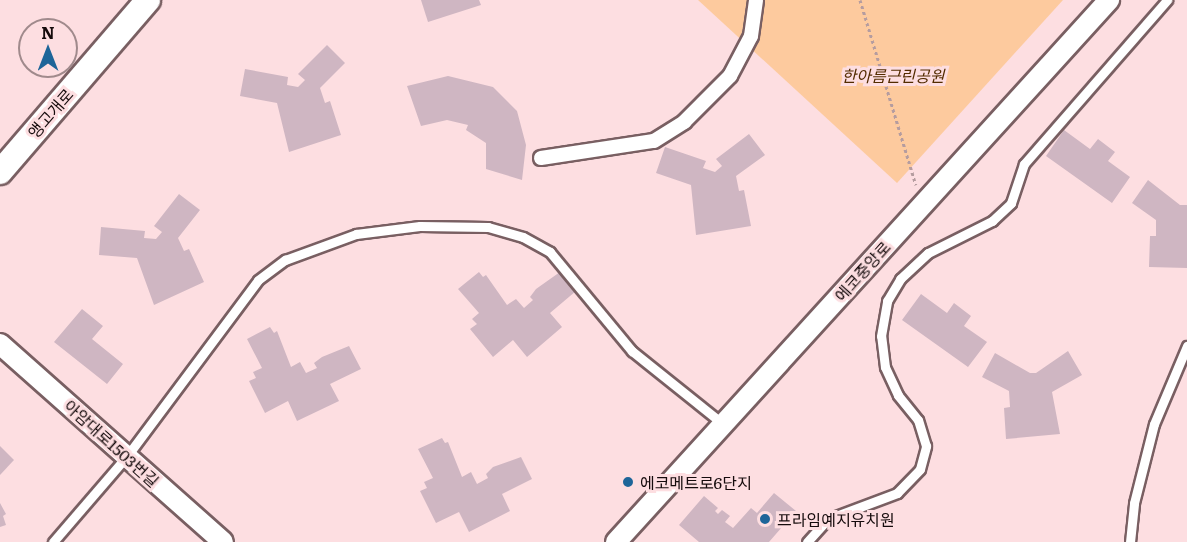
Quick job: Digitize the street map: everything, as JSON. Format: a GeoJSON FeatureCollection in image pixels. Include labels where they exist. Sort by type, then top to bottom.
{"type":"FeatureCollection","features":[{"type":"Feature","properties":{"kind":"street","name":"앵고개로"},"geometry":{"type":"LineString","coordinates":[[0,172],[148,0]]}},
{"type":"Feature","properties":{"kind":"street"},"geometry":{"type":"LineString","coordinates":[[542,158],[654,141],[684,122],[730,76],[751,36],[756,0]]}},
{"type":"Feature","properties":{"kind":"street","name":"에코중앙로"},"geometry":{"type":"LineString","coordinates":[[616,542],[1109,0]]}},
{"type":"Feature","properties":{"kind":"street","name":"아암대로1503번길"},"geometry":{"type":"LineString","coordinates":[[0,344],[223,542]]}},
{"type":"Feature","properties":{"kind":"lane"},"geometry":{"type":"LineString","coordinates":[[807,542],[828,519],[897,493],[920,469],[926,446],[918,420],[898,395],[885,368],[880,336],[887,301],[900,279],[928,253],[992,221],[1011,202],[1024,164],[1167,0]]}},
{"type":"Feature","properties":{"kind":"lane"},"geometry":{"type":"LineString","coordinates":[[52,542],[127,456],[267,273],[285,260],[356,234],[420,226],[488,227],[523,237],[550,252],[632,351],[723,424]]}},
{"type":"Feature","properties":{"kind":"lane"},"geometry":{"type":"LineString","coordinates":[[1130,542],[1134,503],[1154,424],[1187,346]]}},
{"type":"Feature","properties":{"kind":"path"},"geometry":{"type":"LineString","coordinates":[[860,0],[922,205]]}},
{"type":"Feature","properties":{"kind":"green space","name":"한아름근린공원"},"geometry":{"type":"Polygon","coordinates":[[[698,0],[1063,0],[897,183],[698,0]]]}},
{"type":"Feature","properties":{"kind":"building"},"geometry":{"type":"Polygon","coordinates":[[[421,0],[479,0],[481,5],[428,22],[421,0]]]}},
{"type":"Feature","properties":{"kind":"building"},"geometry":{"type":"Polygon","coordinates":[[[327,45],[345,63],[320,88],[325,103],[330,101],[341,135],[289,152],[277,103],[240,96],[245,69],[288,77],[287,85],[298,87],[305,80],[298,74],[327,45]]]}},
{"type":"Feature","properties":{"kind":"building"},"geometry":{"type":"Polygon","coordinates":[[[448,76],[493,87],[517,111],[526,145],[522,180],[486,169],[486,143],[466,130],[468,125],[447,120],[421,126],[407,86],[448,76]]]}},
{"type":"Feature","properties":{"kind":"building"},"geometry":{"type":"Polygon","coordinates":[[[1064,130],[1090,149],[1098,139],[1115,152],[1108,161],[1130,177],[1112,203],[1046,156],[1064,130]]]}},
{"type":"Feature","properties":{"kind":"building"},"geometry":{"type":"Polygon","coordinates":[[[749,134],[765,155],[736,176],[739,191],[744,190],[751,226],[696,235],[691,185],[656,173],[665,147],[706,161],[703,168],[715,172],[722,166],[716,159],[749,134]]]}},
{"type":"Feature","properties":{"kind":"building"},"geometry":{"type":"Polygon","coordinates":[[[1148,180],[1180,205],[1187,205],[1187,268],[1149,267],[1150,236],[1156,236],[1156,220],[1132,203],[1148,180]]]}},
{"type":"Feature","properties":{"kind":"building"},"geometry":{"type":"Polygon","coordinates":[[[179,194],[200,210],[178,238],[184,251],[189,249],[204,282],[154,305],[137,258],[99,255],[101,227],[145,231],[144,238],[156,239],[162,232],[154,226],[179,194]]]}},
{"type":"Feature","properties":{"kind":"building"},"geometry":{"type":"Polygon","coordinates":[[[479,272],[483,277],[486,275],[507,305],[516,299],[524,308],[533,300],[530,297],[536,289],[560,272],[576,291],[550,313],[562,327],[527,357],[513,340],[493,357],[470,329],[477,324],[472,319],[479,313],[458,289],[479,272]]]}},
{"type":"Feature","properties":{"kind":"building"},"geometry":{"type":"Polygon","coordinates":[[[921,294],[947,313],[954,303],[971,316],[964,326],[987,342],[968,367],[902,320],[921,294]]]}},
{"type":"Feature","properties":{"kind":"building"},"geometry":{"type":"Polygon","coordinates":[[[82,309],[103,326],[92,339],[123,364],[107,384],[54,342],[82,309]]]}},
{"type":"Feature","properties":{"kind":"building"},"geometry":{"type":"Polygon","coordinates":[[[270,327],[274,333],[277,331],[291,367],[300,362],[306,373],[317,368],[314,363],[322,357],[349,346],[361,369],[330,384],[339,401],[297,421],[288,401],[265,413],[249,381],[256,378],[253,372],[262,368],[247,339],[270,327]]]}},
{"type":"Feature","properties":{"kind":"building"},"geometry":{"type":"Polygon","coordinates":[[[1068,351],[1082,375],[1052,392],[1060,434],[1006,439],[1004,408],[1010,407],[1009,391],[982,377],[995,353],[1030,373],[1036,373],[1068,351]]]}},
{"type":"Feature","properties":{"kind":"building"},"geometry":{"type":"Polygon","coordinates":[[[442,438],[445,443],[448,442],[462,477],[471,472],[477,484],[488,478],[486,474],[493,467],[521,457],[532,479],[502,494],[510,511],[469,532],[459,512],[436,523],[420,491],[427,488],[424,482],[433,478],[418,449],[442,438]]]}},
{"type":"Feature","properties":{"kind":"building"},"geometry":{"type":"Polygon","coordinates":[[[0,446],[14,460],[0,475],[0,446]]]}},
{"type":"Feature","properties":{"kind":"building","name":"프라임예지유치원"},"geometry":{"type":"Polygon","coordinates":[[[774,493],[796,511],[769,542],[699,542],[679,525],[704,496],[718,508],[715,511],[718,514],[722,510],[730,516],[725,522],[733,528],[751,508],[757,513],[774,493]]]}},
{"type":"Feature","properties":{"kind":"building"},"geometry":{"type":"Polygon","coordinates":[[[0,503],[6,514],[3,516],[6,525],[0,527],[0,503]]]}},
{"type":"Feature","properties":{"kind":"place","name":"에코메트로6단지"},"geometry":{"type":"Point","coordinates":[628,482]}},
{"type":"Feature","properties":{"kind":"place","name":"프라임예지유치원"},"geometry":{"type":"Point","coordinates":[765,519]}}]}
